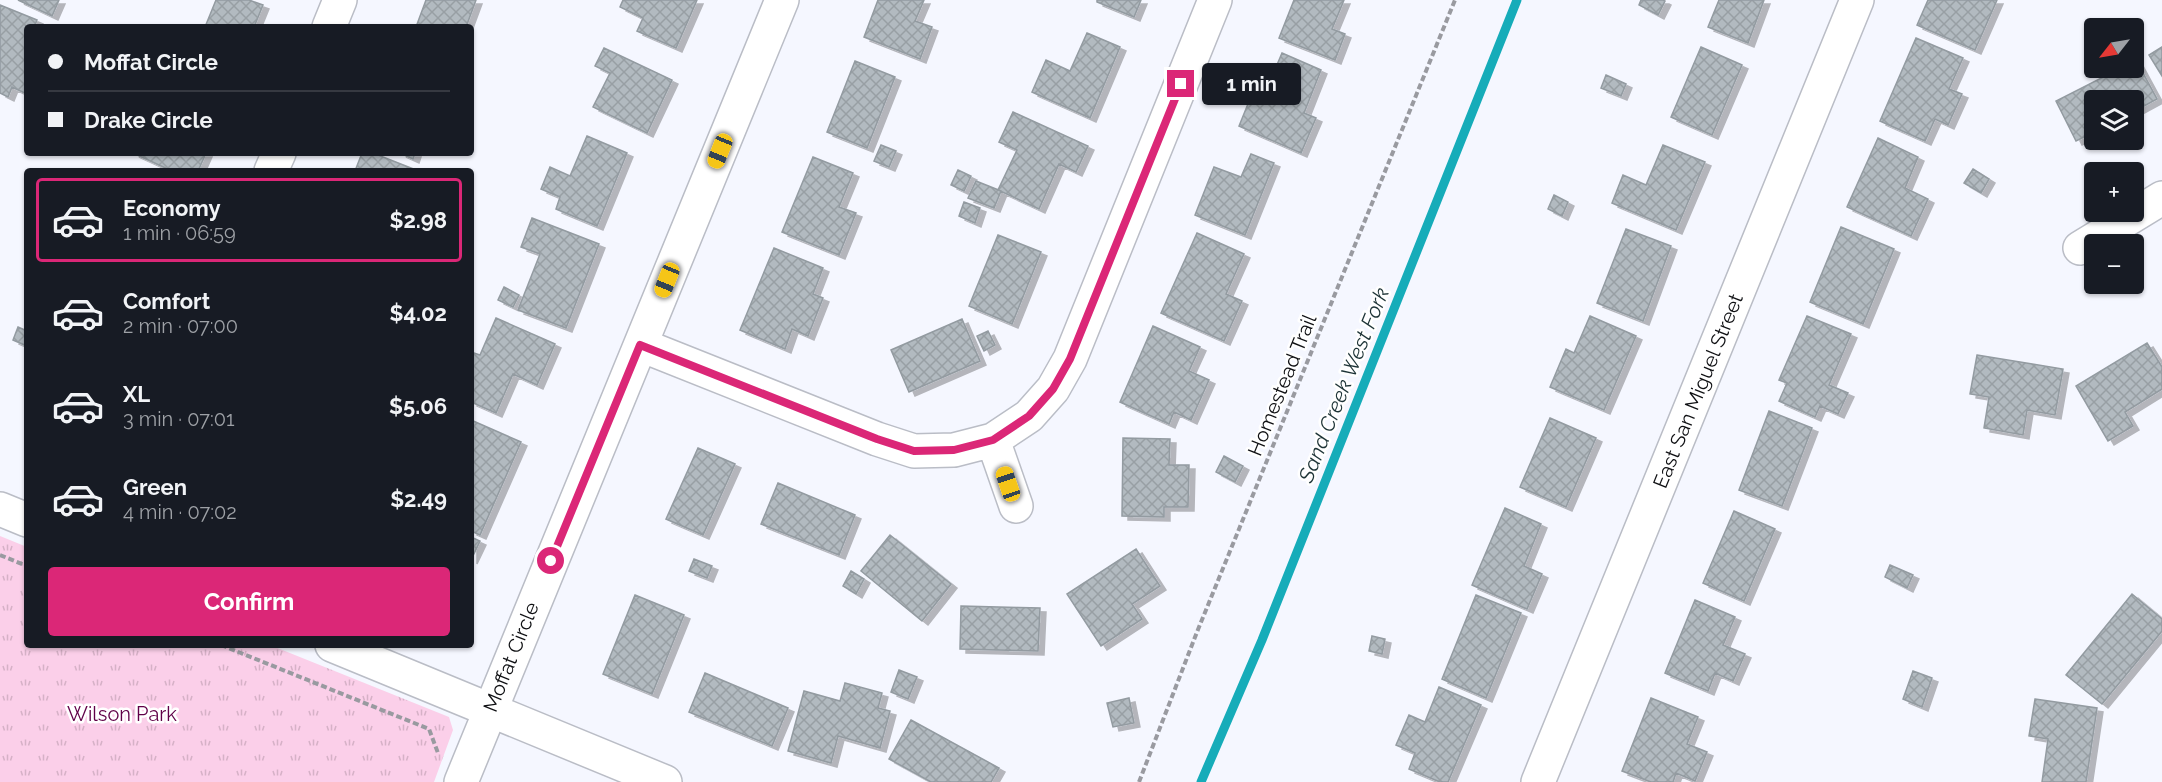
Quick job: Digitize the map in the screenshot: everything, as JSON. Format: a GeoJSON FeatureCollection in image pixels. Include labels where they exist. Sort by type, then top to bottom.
{"type":"FeatureCollection","features":[{"type":"Feature","properties":{"kind":"street"},"geometry":{"type":"LineString","coordinates":[[330,24],[340,0]]}},
{"type":"Feature","properties":{"kind":"street","name":"Moffat Circle"},"geometry":{"type":"LineString","coordinates":[[461,782],[782,0]]}},
{"type":"Feature","properties":{"kind":"street"},"geometry":{"type":"LineString","coordinates":[[640,345],[877,439],[914,451],[954,450],[993,440],[1029,416],[1053,389],[1070,359],[1215,0]]}},
{"type":"Feature","properties":{"kind":"street","name":"East San Miguel Street"},"geometry":{"type":"LineString","coordinates":[[1538,782],[1857,0]]}},
{"type":"Feature","properties":{"kind":"street"},"geometry":{"type":"LineString","coordinates":[[2080,248],[2162,198]]}},
{"type":"Feature","properties":{"kind":"street"},"geometry":{"type":"LineString","coordinates":[[993,440],[1016,506]]}},
{"type":"Feature","properties":{"kind":"street"},"geometry":{"type":"LineString","coordinates":[[0,509],[24,519]]}},
{"type":"Feature","properties":{"kind":"street"},"geometry":{"type":"LineString","coordinates":[[339,648],[665,782]]}},
{"type":"Feature","properties":{"kind":"path","name":"Homestead Trail"},"geometry":{"type":"LineString","coordinates":[[1139,782],[1197,632],[1455,0]]}},
{"type":"Feature","properties":{"kind":"path"},"geometry":{"type":"LineString","coordinates":[[0,555],[24,565]]}},
{"type":"Feature","properties":{"kind":"path"},"geometry":{"type":"LineString","coordinates":[[228,648],[429,729],[438,752],[434,762]]}},
{"type":"Feature","properties":{"kind":"green space","name":"Wilson Park"},"geometry":{"type":"Polygon","coordinates":[[[0,536],[24,546],[24,648],[277,648],[449,717],[453,730],[434,782],[0,782],[0,536]]]}},
{"type":"Feature","properties":{"kind":"building"},"geometry":{"type":"Polygon","coordinates":[[[18,0],[59,0],[52,16],[18,0]]]}},
{"type":"Feature","properties":{"kind":"building"},"geometry":{"type":"Polygon","coordinates":[[[216,0],[249,0],[263,5],[255,24],[206,24],[216,0]]]}},
{"type":"Feature","properties":{"kind":"building"},"geometry":{"type":"Polygon","coordinates":[[[426,0],[476,0],[467,24],[417,24],[426,0]]]}},
{"type":"Feature","properties":{"kind":"building"},"geometry":{"type":"Polygon","coordinates":[[[623,0],[697,0],[676,48],[637,31],[643,18],[620,7],[623,0]]]}},
{"type":"Feature","properties":{"kind":"building"},"geometry":{"type":"Polygon","coordinates":[[[878,0],[924,0],[915,21],[932,27],[920,59],[864,37],[878,0]]]}},
{"type":"Feature","properties":{"kind":"building"},"geometry":{"type":"Polygon","coordinates":[[[1097,0],[1141,0],[1134,17],[1097,2],[1097,0]]]}},
{"type":"Feature","properties":{"kind":"building"},"geometry":{"type":"Polygon","coordinates":[[[1294,0],[1344,0],[1332,29],[1345,34],[1335,60],[1279,38],[1294,0]]]}},
{"type":"Feature","properties":{"kind":"building"},"geometry":{"type":"Polygon","coordinates":[[[1641,0],[1665,1],[1658,15],[1639,5],[1641,0]]]}},
{"type":"Feature","properties":{"kind":"building"},"geometry":{"type":"Polygon","coordinates":[[[1719,0],[1764,0],[1748,43],[1708,27],[1719,0]]]}},
{"type":"Feature","properties":{"kind":"building"},"geometry":{"type":"Polygon","coordinates":[[[1928,0],[1997,0],[1975,50],[1917,25],[1928,0]]]}},
{"type":"Feature","properties":{"kind":"building"},"geometry":{"type":"Polygon","coordinates":[[[0,5],[37,20],[35,24],[24,24],[24,93],[12,87],[8,97],[0,93],[0,5]]]}},
{"type":"Feature","properties":{"kind":"building"},"geometry":{"type":"Polygon","coordinates":[[[1087,33],[1120,47],[1090,118],[1032,92],[1046,60],[1070,71],[1087,33]]]}},
{"type":"Feature","properties":{"kind":"building"},"geometry":{"type":"Polygon","coordinates":[[[1916,38],[1963,58],[1949,89],[1962,94],[1948,125],[1935,119],[1925,141],[1880,121],[1916,38]]]}},
{"type":"Feature","properties":{"kind":"building"},"geometry":{"type":"Polygon","coordinates":[[[1701,47],[1742,65],[1712,135],[1671,117],[1701,47]]]}},
{"type":"Feature","properties":{"kind":"building"},"geometry":{"type":"Polygon","coordinates":[[[2162,47],[2162,76],[2149,55],[2162,47]]]}},
{"type":"Feature","properties":{"kind":"building"},"geometry":{"type":"Polygon","coordinates":[[[604,48],[672,80],[647,133],[593,107],[610,73],[595,66],[604,48]]]}},
{"type":"Feature","properties":{"kind":"building"},"geometry":{"type":"Polygon","coordinates":[[[1282,53],[1321,70],[1304,113],[1316,118],[1301,153],[1239,126],[1252,94],[1263,98],[1282,53]]]}},
{"type":"Feature","properties":{"kind":"building"},"geometry":{"type":"Polygon","coordinates":[[[855,61],[895,77],[867,148],[827,132],[855,61]]]}},
{"type":"Feature","properties":{"kind":"building"},"geometry":{"type":"Polygon","coordinates":[[[1606,75],[1626,84],[1621,96],[1601,88],[1606,75]]]}},
{"type":"Feature","properties":{"kind":"building"},"geometry":{"type":"Polygon","coordinates":[[[2144,75],[2157,99],[2144,106],[2144,90],[2084,90],[2084,137],[2076,141],[2056,101],[2101,78],[2144,78],[2144,75]]]}},
{"type":"Feature","properties":{"kind":"building"},"geometry":{"type":"Polygon","coordinates":[[[1013,112],[1088,146],[1076,172],[1059,164],[1039,209],[998,190],[1017,150],[999,142],[1013,112]]]}},
{"type":"Feature","properties":{"kind":"building"},"geometry":{"type":"Polygon","coordinates":[[[587,136],[627,153],[597,226],[556,209],[560,197],[541,189],[550,167],[570,176],[587,136]]]}},
{"type":"Feature","properties":{"kind":"building"},"geometry":{"type":"Polygon","coordinates":[[[1878,138],[1918,157],[1905,188],[1928,199],[1911,236],[1847,207],[1878,138]]]}},
{"type":"Feature","properties":{"kind":"building"},"geometry":{"type":"Polygon","coordinates":[[[881,145],[896,151],[889,167],[874,161],[881,145]]]}},
{"type":"Feature","properties":{"kind":"building"},"geometry":{"type":"Polygon","coordinates":[[[1663,145],[1705,162],[1676,230],[1612,203],[1623,175],[1646,185],[1663,145]]]}},
{"type":"Feature","properties":{"kind":"building"},"geometry":{"type":"Polygon","coordinates":[[[1251,154],[1274,163],[1245,235],[1195,215],[1214,167],[1241,177],[1251,154]]]}},
{"type":"Feature","properties":{"kind":"building"},"geometry":{"type":"Polygon","coordinates":[[[140,156],[205,156],[199,168],[166,168],[140,156]]]}},
{"type":"Feature","properties":{"kind":"building"},"geometry":{"type":"Polygon","coordinates":[[[361,156],[381,156],[411,168],[356,168],[361,156]]]}},
{"type":"Feature","properties":{"kind":"building"},"geometry":{"type":"Polygon","coordinates":[[[813,157],[853,173],[839,207],[856,213],[839,255],[782,232],[813,157]]]}},
{"type":"Feature","properties":{"kind":"building"},"geometry":{"type":"Polygon","coordinates":[[[1973,169],[1989,179],[1981,193],[1964,183],[1973,169]]]}},
{"type":"Feature","properties":{"kind":"building"},"geometry":{"type":"Polygon","coordinates":[[[958,170],[971,176],[964,191],[951,185],[958,170]]]}},
{"type":"Feature","properties":{"kind":"building"},"geometry":{"type":"Polygon","coordinates":[[[976,181],[1001,191],[994,208],[968,198],[976,181]]]}},
{"type":"Feature","properties":{"kind":"building"},"geometry":{"type":"Polygon","coordinates":[[[1554,195],[1568,202],[1562,216],[1548,209],[1554,195]]]}},
{"type":"Feature","properties":{"kind":"building"},"geometry":{"type":"Polygon","coordinates":[[[964,202],[980,208],[975,223],[959,216],[964,202]]]}},
{"type":"Feature","properties":{"kind":"building"},"geometry":{"type":"Polygon","coordinates":[[[532,218],[599,244],[566,328],[518,310],[540,254],[521,247],[532,218]]]}},
{"type":"Feature","properties":{"kind":"building"},"geometry":{"type":"Polygon","coordinates":[[[1841,227],[1894,249],[1863,324],[1810,302],[1841,227]]]}},
{"type":"Feature","properties":{"kind":"building"},"geometry":{"type":"Polygon","coordinates":[[[1626,229],[1671,246],[1643,321],[1597,303],[1626,229]]]}},
{"type":"Feature","properties":{"kind":"building"},"geometry":{"type":"Polygon","coordinates":[[[1197,233],[1244,254],[1226,294],[1242,301],[1224,341],[1161,313],[1197,233]]]}},
{"type":"Feature","properties":{"kind":"building"},"geometry":{"type":"Polygon","coordinates":[[[998,235],[1041,252],[1012,324],[969,306],[998,235]]]}},
{"type":"Feature","properties":{"kind":"building"},"geometry":{"type":"Polygon","coordinates":[[[774,248],[823,268],[813,294],[823,298],[808,336],[792,329],[785,349],[740,330],[774,248]]]}},
{"type":"Feature","properties":{"kind":"building"},"geometry":{"type":"Polygon","coordinates":[[[504,287],[519,295],[513,307],[498,300],[504,287]]]}},
{"type":"Feature","properties":{"kind":"building"},"geometry":{"type":"Polygon","coordinates":[[[1590,316],[1636,336],[1604,410],[1550,387],[1566,349],[1574,353],[1590,316]]]}},
{"type":"Feature","properties":{"kind":"building"},"geometry":{"type":"Polygon","coordinates":[[[1807,316],[1851,334],[1829,385],[1848,393],[1838,414],[1820,406],[1815,417],[1779,401],[1787,383],[1779,380],[1807,316]]]}},
{"type":"Feature","properties":{"kind":"building"},"geometry":{"type":"Polygon","coordinates":[[[496,318],[555,344],[537,385],[513,374],[496,413],[474,403],[474,353],[480,355],[496,318]]]}},
{"type":"Feature","properties":{"kind":"building"},"geometry":{"type":"Polygon","coordinates":[[[962,319],[980,361],[909,392],[891,350],[962,319]]]}},
{"type":"Feature","properties":{"kind":"building"},"geometry":{"type":"Polygon","coordinates":[[[1153,326],[1200,347],[1189,371],[1209,380],[1191,420],[1174,412],[1169,424],[1120,402],[1153,326]]]}},
{"type":"Feature","properties":{"kind":"building"},"geometry":{"type":"Polygon","coordinates":[[[18,327],[24,330],[24,345],[13,340],[18,327]]]}},
{"type":"Feature","properties":{"kind":"building"},"geometry":{"type":"Polygon","coordinates":[[[988,331],[995,345],[984,351],[977,336],[988,331]]]}},
{"type":"Feature","properties":{"kind":"building"},"geometry":{"type":"Polygon","coordinates":[[[2147,343],[2162,367],[2162,389],[2125,412],[2133,426],[2108,441],[2076,386],[2147,343]]]}},
{"type":"Feature","properties":{"kind":"building"},"geometry":{"type":"Polygon","coordinates":[[[1977,355],[2063,369],[2055,415],[2027,410],[2023,435],[1984,428],[1989,397],[1970,394],[1977,355]]]}},
{"type":"Feature","properties":{"kind":"building"},"geometry":{"type":"Polygon","coordinates":[[[1769,411],[1812,428],[1782,506],[1739,490],[1769,411]]]}},
{"type":"Feature","properties":{"kind":"building"},"geometry":{"type":"Polygon","coordinates":[[[1550,418],[1596,438],[1566,507],[1520,487],[1550,418]]]}},
{"type":"Feature","properties":{"kind":"building"},"geometry":{"type":"Polygon","coordinates":[[[474,421],[521,442],[480,535],[474,532],[474,421]]]}},
{"type":"Feature","properties":{"kind":"building"},"geometry":{"type":"Polygon","coordinates":[[[1123,438],[1170,439],[1169,465],[1189,465],[1188,507],[1164,507],[1164,517],[1122,516],[1123,438]]]}},
{"type":"Feature","properties":{"kind":"building"},"geometry":{"type":"Polygon","coordinates":[[[698,448],[735,464],[703,535],[666,519],[698,448]]]}},
{"type":"Feature","properties":{"kind":"building"},"geometry":{"type":"Polygon","coordinates":[[[1224,456],[1243,466],[1235,482],[1216,472],[1224,456]]]}},
{"type":"Feature","properties":{"kind":"building"},"geometry":{"type":"Polygon","coordinates":[[[778,483],[855,515],[839,555],[761,524],[778,483]]]}},
{"type":"Feature","properties":{"kind":"building"},"geometry":{"type":"Polygon","coordinates":[[[1505,508],[1541,524],[1524,566],[1542,574],[1527,609],[1472,585],[1505,508]]]}},
{"type":"Feature","properties":{"kind":"building"},"geometry":{"type":"Polygon","coordinates":[[[1734,511],[1775,529],[1744,601],[1703,583],[1734,511]]]}},
{"type":"Feature","properties":{"kind":"building"},"geometry":{"type":"Polygon","coordinates":[[[890,535],[951,584],[922,621],[861,571],[890,535]]]}},
{"type":"Feature","properties":{"kind":"building"},"geometry":{"type":"Polygon","coordinates":[[[474,538],[480,541],[474,554],[474,538]]]}},
{"type":"Feature","properties":{"kind":"building"},"geometry":{"type":"Polygon","coordinates":[[[1136,549],[1160,586],[1132,604],[1142,619],[1101,646],[1067,594],[1136,549]]]}},
{"type":"Feature","properties":{"kind":"building"},"geometry":{"type":"Polygon","coordinates":[[[694,559],[712,566],[707,578],[689,571],[694,559]]]}},
{"type":"Feature","properties":{"kind":"building"},"geometry":{"type":"Polygon","coordinates":[[[1890,565],[1913,575],[1907,588],[1885,577],[1890,565]]]}},
{"type":"Feature","properties":{"kind":"building"},"geometry":{"type":"Polygon","coordinates":[[[851,571],[864,579],[856,594],[843,586],[851,571]]]}},
{"type":"Feature","properties":{"kind":"building"},"geometry":{"type":"Polygon","coordinates":[[[2132,594],[2162,619],[2162,631],[2102,704],[2066,675],[2132,594]]]}},
{"type":"Feature","properties":{"kind":"building"},"geometry":{"type":"Polygon","coordinates":[[[635,595],[684,615],[652,694],[603,674],[635,595]]]}},
{"type":"Feature","properties":{"kind":"building"},"geometry":{"type":"Polygon","coordinates":[[[1476,595],[1521,613],[1486,698],[1442,679],[1476,595]]]}},
{"type":"Feature","properties":{"kind":"building"},"geometry":{"type":"Polygon","coordinates":[[[1695,600],[1735,617],[1723,645],[1745,654],[1733,681],[1715,673],[1708,691],[1665,673],[1695,600]]]}},
{"type":"Feature","properties":{"kind":"building"},"geometry":{"type":"Polygon","coordinates":[[[961,606],[1040,608],[1038,651],[960,649],[961,606]]]}},
{"type":"Feature","properties":{"kind":"building"},"geometry":{"type":"Polygon","coordinates":[[[1372,636],[1385,639],[1382,654],[1369,651],[1372,636]]]}},
{"type":"Feature","properties":{"kind":"building"},"geometry":{"type":"Polygon","coordinates":[[[899,670],[917,677],[908,699],[891,692],[899,670]]]}},
{"type":"Feature","properties":{"kind":"building"},"geometry":{"type":"Polygon","coordinates":[[[1913,671],[1932,678],[1922,707],[1903,699],[1913,671]]]}},
{"type":"Feature","properties":{"kind":"building"},"geometry":{"type":"Polygon","coordinates":[[[705,673],[788,708],[772,746],[689,712],[705,673]]]}},
{"type":"Feature","properties":{"kind":"building"},"geometry":{"type":"Polygon","coordinates":[[[845,683],[882,693],[878,708],[890,711],[880,748],[838,736],[831,763],[788,751],[804,691],[840,701],[845,683]]]}},
{"type":"Feature","properties":{"kind":"building"},"geometry":{"type":"Polygon","coordinates":[[[1439,687],[1481,705],[1448,782],[1440,782],[1409,769],[1415,753],[1396,745],[1409,715],[1425,722],[1439,687]]]}},
{"type":"Feature","properties":{"kind":"building"},"geometry":{"type":"Polygon","coordinates":[[[1129,698],[1134,723],[1113,727],[1107,703],[1129,698]]]}},
{"type":"Feature","properties":{"kind":"building"},"geometry":{"type":"Polygon","coordinates":[[[1651,698],[1698,717],[1687,744],[1707,752],[1695,781],[1676,773],[1673,782],[1651,782],[1622,771],[1651,698]]]}},
{"type":"Feature","properties":{"kind":"building"},"geometry":{"type":"Polygon","coordinates":[[[2035,699],[2097,708],[2086,782],[2042,782],[2048,739],[2029,736],[2035,699]]]}},
{"type":"Feature","properties":{"kind":"building"},"geometry":{"type":"Polygon","coordinates":[[[911,720],[999,768],[991,782],[931,782],[889,759],[911,720]]]}},
{"type":"Feature","properties":{"kind":"waterway","name":"Sand Creek West Fork"},"geometry":{"type":"LineString","coordinates":[[1201,782],[1262,640],[1517,0]]}},
{"type":"Feature","properties":{"kind":"route"},"geometry":{"type":"LineString","coordinates":[[551,561],[640,345],[877,439],[914,451],[954,450],[993,440],[1029,416],[1053,389],[1070,359],[1181,84]]}}]}
